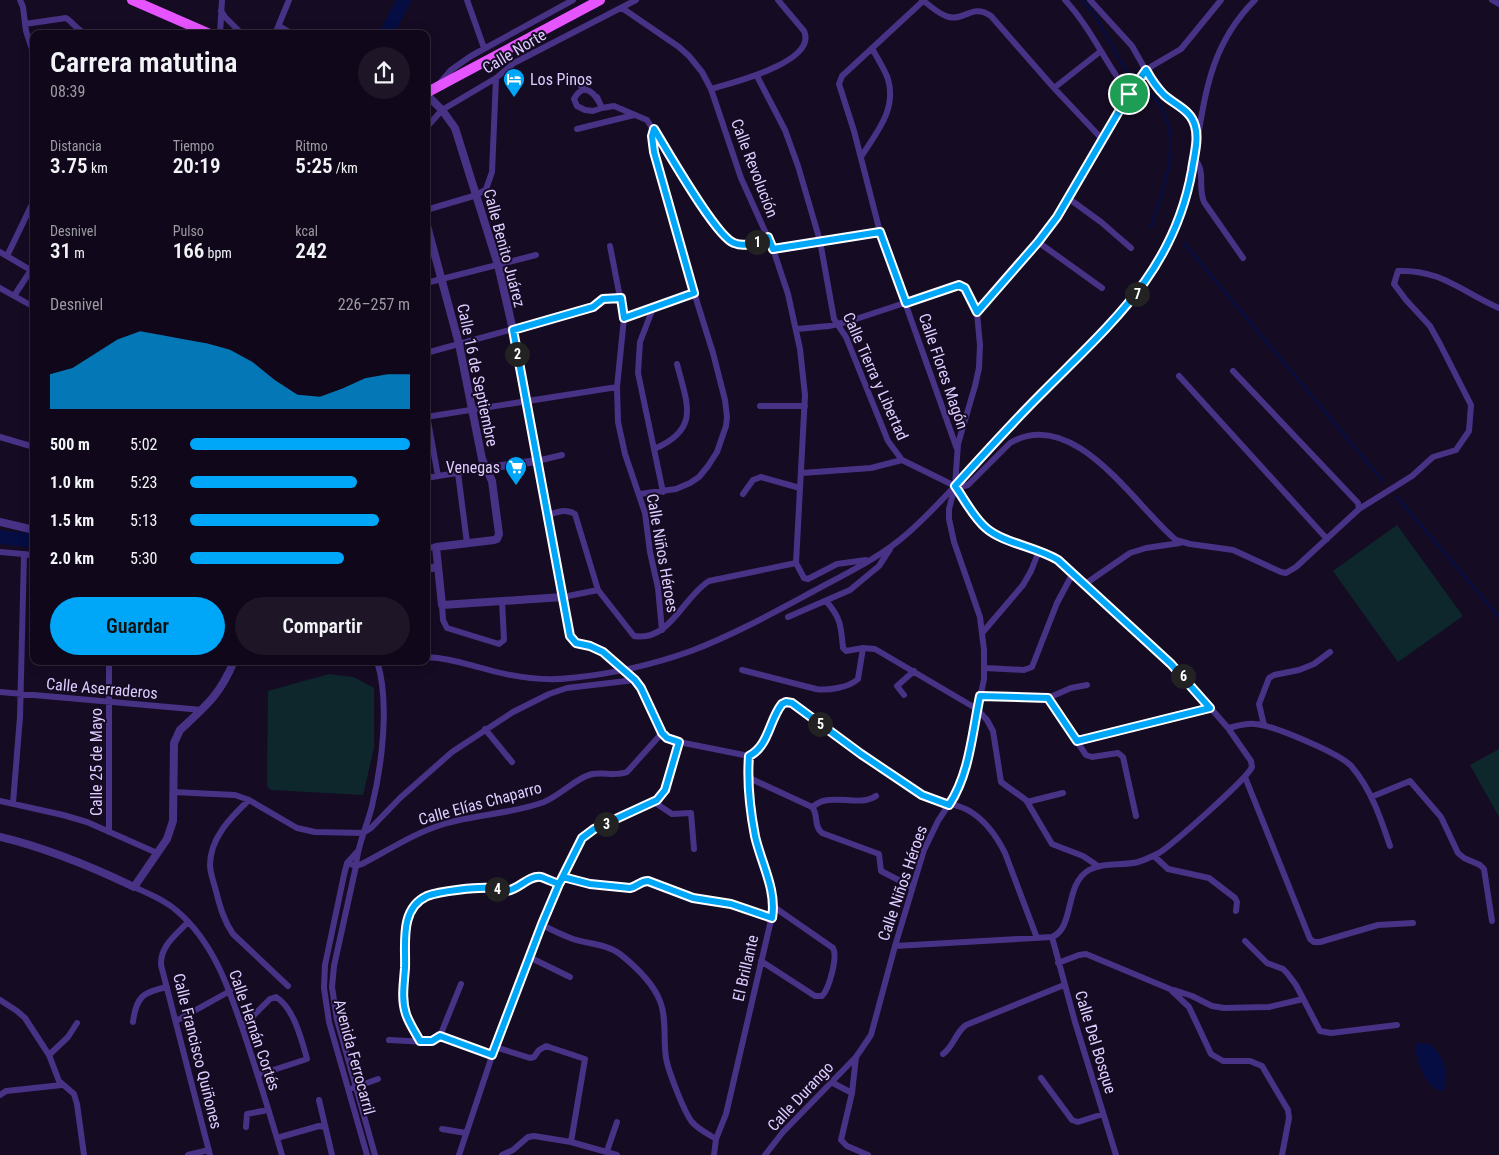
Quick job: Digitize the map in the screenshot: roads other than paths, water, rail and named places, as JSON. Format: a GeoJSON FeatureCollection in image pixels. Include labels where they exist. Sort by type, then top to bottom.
{"type":"FeatureCollection","features":[{"type":"Feature","properties":{"kind":"main road"},"geometry":{"type":"LineString","coordinates":[[132,0],[202,30]]}},
{"type":"Feature","properties":{"kind":"main road"},"geometry":{"type":"LineString","coordinates":[[430,91],[600,0]]}},
{"type":"Feature","properties":{"kind":"street"},"geometry":{"type":"LineString","coordinates":[[20,0],[30,43]]}},
{"type":"Feature","properties":{"kind":"street"},"geometry":{"type":"LineString","coordinates":[[220,30],[222,0]]}},
{"type":"Feature","properties":{"kind":"street"},"geometry":{"type":"LineString","coordinates":[[276,30],[289,0]]}},
{"type":"Feature","properties":{"kind":"street"},"geometry":{"type":"LineString","coordinates":[[468,0],[484,48]]}},
{"type":"Feature","properties":{"kind":"street"},"geometry":{"type":"LineString","coordinates":[[437,87],[451,70],[484,48],[573,0]]}},
{"type":"Feature","properties":{"kind":"street","name":"Calle Norte"},"geometry":{"type":"LineString","coordinates":[[430,124],[442,110],[496,78],[514,64],[636,0]]}},
{"type":"Feature","properties":{"kind":"street"},"geometry":{"type":"LineString","coordinates":[[711,89],[757,76],[788,60],[800,51],[806,42],[806,36],[778,0]]}},
{"type":"Feature","properties":{"kind":"street"},"geometry":{"type":"LineString","coordinates":[[861,157],[887,116],[890,104],[888,79],[872,48],[922,0],[948,17],[957,17],[976,10],[986,13],[1102,139]]}},
{"type":"Feature","properties":{"kind":"street"},"geometry":{"type":"LineString","coordinates":[[1065,0],[1083,21],[1129,94]]}},
{"type":"Feature","properties":{"kind":"street"},"geometry":{"type":"LineString","coordinates":[[1090,0],[1132,46],[1143,73],[1162,93],[1189,113],[1197,134]]}},
{"type":"Feature","properties":{"kind":"street"},"geometry":{"type":"LineString","coordinates":[[796,329],[838,324],[959,285],[965,288],[977,312],[1038,242],[1057,217],[1143,73],[1181,49],[1221,0]]}},
{"type":"Feature","properties":{"kind":"street"},"geometry":{"type":"LineString","coordinates":[[430,657],[445,658],[494,672],[533,679],[568,679],[654,663],[724,637],[892,546],[908,533],[955,486],[1011,423],[1105,330],[1144,285],[1164,251],[1185,201],[1209,78],[1218,54],[1236,23],[1255,0]]}},
{"type":"Feature","properties":{"kind":"street"},"geometry":{"type":"LineString","coordinates":[[1492,0],[1499,4]]}},
{"type":"Feature","properties":{"kind":"street","name":"Calle Revolución"},"geometry":{"type":"LineString","coordinates":[[622,8],[689,56],[702,72],[711,89],[741,178],[773,249],[788,294],[804,379],[805,406],[802,473],[795,554],[796,563]]}},
{"type":"Feature","properties":{"kind":"street"},"geometry":{"type":"LineString","coordinates":[[220,10],[239,30]]}},
{"type":"Feature","properties":{"kind":"street"},"geometry":{"type":"LineString","coordinates":[[25,24],[66,18],[79,30]]}},
{"type":"Feature","properties":{"kind":"street"},"geometry":{"type":"LineString","coordinates":[[278,26],[286,30]]}},
{"type":"Feature","properties":{"kind":"street","name":"Calle Flores Magón"},"geometry":{"type":"LineString","coordinates":[[872,48],[842,76],[838,84],[854,131],[880,232],[958,452]]}},
{"type":"Feature","properties":{"kind":"street"},"geometry":{"type":"LineString","coordinates":[[1054,88],[1101,51]]}},
{"type":"Feature","properties":{"kind":"street","name":"Calle Tierra y Libertad"},"geometry":{"type":"LineString","coordinates":[[757,76],[785,130],[820,242],[832,312],[846,337],[882,429],[902,460]]}},
{"type":"Feature","properties":{"kind":"street"},"geometry":{"type":"LineString","coordinates":[[430,209],[477,196],[486,190],[491,179],[496,78]]}},
{"type":"Feature","properties":{"kind":"street"},"geometry":{"type":"LineString","coordinates":[[580,82],[584,90]]}},
{"type":"Feature","properties":{"kind":"street"},"geometry":{"type":"LineString","coordinates":[[602,108],[597,97],[591,92],[584,90],[578,92],[574,99],[577,106],[585,110],[593,111],[602,108],[619,107],[648,120],[712,222],[729,241],[744,245],[768,237]]}},
{"type":"Feature","properties":{"kind":"street","name":"Calle Benito Juárez"},"geometry":{"type":"LineString","coordinates":[[430,97],[455,128],[498,265],[513,330],[570,636],[576,643],[590,646],[603,652],[633,678],[641,688],[662,733]]}},
{"type":"Feature","properties":{"kind":"street"},"geometry":{"type":"LineString","coordinates":[[577,129],[636,115]]}},
{"type":"Feature","properties":{"kind":"street"},"geometry":{"type":"LineString","coordinates":[[640,494],[676,489],[699,477],[717,452],[726,426],[726,408],[723,391],[654,152],[652,136],[654,129]]}},
{"type":"Feature","properties":{"kind":"street"},"geometry":{"type":"LineString","coordinates":[[1194,158],[1201,169],[1201,192],[1204,202],[1243,258]]}},
{"type":"Feature","properties":{"kind":"street"},"geometry":{"type":"LineString","coordinates":[[1068,198],[1101,222],[1131,248]]}},
{"type":"Feature","properties":{"kind":"street"},"geometry":{"type":"LineString","coordinates":[[7,256],[30,208]]}},
{"type":"Feature","properties":{"kind":"street"},"geometry":{"type":"LineString","coordinates":[[773,249],[880,232]]}},
{"type":"Feature","properties":{"kind":"street","name":"Calle 16 de Septiembre"},"geometry":{"type":"LineString","coordinates":[[430,236],[459,344],[481,453],[492,481],[499,534],[497,539],[494,540],[467,543]]}},
{"type":"Feature","properties":{"kind":"street"},"geometry":{"type":"LineString","coordinates":[[1038,242],[1102,288]]}},
{"type":"Feature","properties":{"kind":"street","name":"Calle Niños Héroes"},"geometry":{"type":"LineString","coordinates":[[610,246],[624,318],[616,411],[621,441],[640,494],[658,588],[662,630]]}},
{"type":"Feature","properties":{"kind":"street"},"geometry":{"type":"LineString","coordinates":[[0,252],[30,270]]}},
{"type":"Feature","properties":{"kind":"street"},"geometry":{"type":"LineString","coordinates":[[430,283],[536,255]]}},
{"type":"Feature","properties":{"kind":"street"},"geometry":{"type":"LineString","coordinates":[[1085,584],[1130,553],[1146,548],[1182,543],[1233,550],[1276,571],[1286,572],[1296,568],[1359,509],[1412,476],[1433,457],[1456,450],[1469,431],[1471,406],[1430,326],[1394,284],[1398,271],[1416,270],[1439,276],[1480,300],[1499,308]]}},
{"type":"Feature","properties":{"kind":"street"},"geometry":{"type":"LineString","coordinates":[[14,296],[30,274]]}},
{"type":"Feature","properties":{"kind":"street"},"geometry":{"type":"LineString","coordinates":[[0,288],[30,305]]}},
{"type":"Feature","properties":{"kind":"street"},"geometry":{"type":"LineString","coordinates":[[624,318],[694,293]]}},
{"type":"Feature","properties":{"kind":"street"},"geometry":{"type":"LineString","coordinates":[[430,352],[593,307],[603,299],[621,298]]}},
{"type":"Feature","properties":{"kind":"street"},"geometry":{"type":"LineString","coordinates":[[652,308],[640,342],[639,382],[663,492]]}},
{"type":"Feature","properties":{"kind":"street","name":"Calle Niños Héroes"},"geometry":{"type":"LineString","coordinates":[[856,1057],[867,1042],[874,1027],[912,887],[930,835],[958,792],[964,774],[985,668],[982,632],[976,605],[950,529],[950,509],[955,486],[958,452],[979,368],[980,345],[977,312]]}},
{"type":"Feature","properties":{"kind":"street"},"geometry":{"type":"LineString","coordinates":[[654,449],[677,437],[686,422],[687,407],[677,364]]}},
{"type":"Feature","properties":{"kind":"street"},"geometry":{"type":"LineString","coordinates":[[1233,371],[1358,502],[1359,509]]}},
{"type":"Feature","properties":{"kind":"street"},"geometry":{"type":"LineString","coordinates":[[1179,376],[1327,539]]}},
{"type":"Feature","properties":{"kind":"street"},"geometry":{"type":"LineString","coordinates":[[430,415],[473,410],[617,387]]}},
{"type":"Feature","properties":{"kind":"street"},"geometry":{"type":"LineString","coordinates":[[760,406],[805,406]]}},
{"type":"Feature","properties":{"kind":"street"},"geometry":{"type":"LineString","coordinates":[[430,432],[438,476]]}},
{"type":"Feature","properties":{"kind":"street"},"geometry":{"type":"LineString","coordinates":[[802,473],[871,468],[902,460],[960,487],[968,485],[1016,439],[1024,436],[1052,436],[1067,441],[1107,469],[1172,536],[1182,543]]}},
{"type":"Feature","properties":{"kind":"street"},"geometry":{"type":"LineString","coordinates":[[0,437],[30,446]]}},
{"type":"Feature","properties":{"kind":"street"},"geometry":{"type":"LineString","coordinates":[[430,477],[562,456]]}},
{"type":"Feature","properties":{"kind":"street"},"geometry":{"type":"LineString","coordinates":[[430,548],[467,543],[458,473]]}},
{"type":"Feature","properties":{"kind":"street"},"geometry":{"type":"LineString","coordinates":[[743,494],[752,480],[760,477],[800,488]]}},
{"type":"Feature","properties":{"kind":"street"},"geometry":{"type":"LineString","coordinates":[[895,946],[1052,937],[1057,935],[1064,925],[1078,880],[1090,869],[1098,866],[1137,862],[1154,856],[1169,846],[1251,771],[1252,763],[1228,728],[1171,664],[1058,560],[1039,550],[987,529],[955,486]]}},
{"type":"Feature","properties":{"kind":"street"},"geometry":{"type":"LineString","coordinates":[[548,515],[564,510],[575,514],[598,590],[634,636],[646,637],[662,630],[697,590],[709,581],[796,563],[804,578],[808,579],[837,564],[869,560]]}},
{"type":"Feature","properties":{"kind":"street"},"geometry":{"type":"LineString","coordinates":[[0,522],[30,529]]}},
{"type":"Feature","properties":{"kind":"street"},"geometry":{"type":"LineString","coordinates":[[788,618],[850,590],[879,566],[892,546]]}},
{"type":"Feature","properties":{"kind":"street"},"geometry":{"type":"LineString","coordinates":[[436,547],[444,625],[452,631],[496,644],[502,643],[504,640],[502,601]]}},
{"type":"Feature","properties":{"kind":"street"},"geometry":{"type":"LineString","coordinates":[[982,632],[1023,585],[1039,550]]}},
{"type":"Feature","properties":{"kind":"street"},"geometry":{"type":"LineString","coordinates":[[0,552],[30,555]]}},
{"type":"Feature","properties":{"kind":"street"},"geometry":{"type":"LineString","coordinates":[[13,804],[21,694],[24,554]]}},
{"type":"Feature","properties":{"kind":"street"},"geometry":{"type":"LineString","coordinates":[[430,568],[438,567]]}},
{"type":"Feature","properties":{"kind":"street"},"geometry":{"type":"LineString","coordinates":[[985,668],[1024,670],[1032,667],[1057,603],[1073,573]]}},
{"type":"Feature","properties":{"kind":"street"},"geometry":{"type":"LineString","coordinates":[[442,605],[563,597],[598,590]]}},
{"type":"Feature","properties":{"kind":"street"},"geometry":{"type":"LineString","coordinates":[[826,600],[837,613],[844,650],[875,649],[977,709],[988,720],[993,731],[1001,782],[1027,802],[1052,844],[1082,856],[1098,866]]}},
{"type":"Feature","properties":{"kind":"street"},"geometry":{"type":"LineString","coordinates":[[742,670],[826,690],[855,682],[860,675],[862,648]]}},
{"type":"Feature","properties":{"kind":"street"},"geometry":{"type":"LineString","coordinates":[[1264,725],[1260,704],[1269,678],[1307,667],[1330,652]]}},
{"type":"Feature","properties":{"kind":"street","name":"Calle 25 de Mayo"},"geometry":{"type":"LineString","coordinates":[[109,665],[109,832]]}},
{"type":"Feature","properties":{"kind":"street"},"geometry":{"type":"LineString","coordinates":[[0,837],[28,844],[62,856],[134,887],[167,839],[171,830],[173,821],[174,743],[176,736],[215,697],[223,686],[232,665]]}},
{"type":"Feature","properties":{"kind":"street","name":"Avenida Ferrocarril"},"geometry":{"type":"LineString","coordinates":[[367,1155],[333,999],[334,966],[356,866],[357,852],[372,807],[379,768],[384,700],[382,676],[379,665]]}},
{"type":"Feature","properties":{"kind":"street"},"geometry":{"type":"LineString","coordinates":[[904,695],[898,686],[914,671]]}},
{"type":"Feature","properties":{"kind":"street"},"geometry":{"type":"LineString","coordinates":[[173,792],[235,795],[249,800],[297,828],[315,832],[364,833],[452,752],[513,712],[548,694],[568,688],[633,678]]}},
{"type":"Feature","properties":{"kind":"street"},"geometry":{"type":"LineString","coordinates":[[980,696],[1048,698],[1071,688],[1088,684]]}},
{"type":"Feature","properties":{"kind":"street","name":"Calle Aserraderos"},"geometry":{"type":"LineString","coordinates":[[0,692],[202,710]]}},
{"type":"Feature","properties":{"kind":"street"},"geometry":{"type":"LineString","coordinates":[[1048,698],[1082,750],[1092,757],[1118,753],[1123,757],[1136,816]]}},
{"type":"Feature","properties":{"kind":"street"},"geometry":{"type":"LineString","coordinates":[[662,733],[667,738],[679,742],[749,756],[758,750],[780,707],[786,702],[792,703],[861,754],[922,795],[972,812],[995,834],[1002,847],[1036,938]]}},
{"type":"Feature","properties":{"kind":"street"},"geometry":{"type":"LineString","coordinates":[[1077,741],[1210,708]]}},
{"type":"Feature","properties":{"kind":"street"},"geometry":{"type":"LineString","coordinates":[[1228,728],[1245,724],[1264,725],[1297,737],[1348,762],[1357,772],[1371,797],[1390,846]]}},
{"type":"Feature","properties":{"kind":"street"},"geometry":{"type":"LineString","coordinates":[[485,729],[512,762]]}},
{"type":"Feature","properties":{"kind":"street","name":"Calle Elías Chaparro"},"geometry":{"type":"LineString","coordinates":[[356,866],[421,832],[444,824],[466,818],[517,810],[545,802],[591,774],[612,775],[627,772],[662,733]]}},
{"type":"Feature","properties":{"kind":"street"},"geometry":{"type":"LineString","coordinates":[[459,1155],[492,1055],[529,957],[559,884],[582,838],[586,834],[654,802],[665,790],[679,742]]}},
{"type":"Feature","properties":{"kind":"street","name":"El Brillante"},"geometry":{"type":"LineString","coordinates":[[714,1155],[716,1139],[726,1114],[774,907],[772,891],[755,836],[748,777],[749,756]]}},
{"type":"Feature","properties":{"kind":"street"},"geometry":{"type":"LineString","coordinates":[[748,777],[812,807],[816,815],[817,828],[822,834],[879,854],[881,871],[912,887]]}},
{"type":"Feature","properties":{"kind":"street"},"geometry":{"type":"LineString","coordinates":[[1245,777],[1310,939],[1314,942],[1320,942],[1378,925],[1413,923]]}},
{"type":"Feature","properties":{"kind":"street"},"geometry":{"type":"LineString","coordinates":[[1371,797],[1410,781],[1441,817],[1461,856],[1480,865],[1484,869],[1492,920]]}},
{"type":"Feature","properties":{"kind":"street"},"geometry":{"type":"LineString","coordinates":[[1027,802],[1062,793]]}},
{"type":"Feature","properties":{"kind":"street"},"geometry":{"type":"LineString","coordinates":[[812,807],[823,801],[841,799],[860,801],[876,796]]}},
{"type":"Feature","properties":{"kind":"street"},"geometry":{"type":"LineString","coordinates":[[249,800],[231,817],[217,838],[211,857],[211,873],[218,902],[228,926],[288,986]]}},
{"type":"Feature","properties":{"kind":"street"},"geometry":{"type":"LineString","coordinates":[[0,802],[64,815],[157,853]]}},
{"type":"Feature","properties":{"kind":"street"},"geometry":{"type":"LineString","coordinates":[[654,802],[672,814],[691,813],[694,849]]}},
{"type":"Feature","properties":{"kind":"street","name":"Avenida Ferrocarril"},"geometry":{"type":"LineString","coordinates":[[357,852],[347,863],[325,965],[325,1000],[329,1022],[375,1155]]}},
{"type":"Feature","properties":{"kind":"street"},"geometry":{"type":"LineString","coordinates":[[1154,856],[1168,869],[1209,878],[1235,898],[1237,902],[1236,911]]}},
{"type":"Feature","properties":{"kind":"street"},"geometry":{"type":"LineString","coordinates":[[347,863],[356,866]]}},
{"type":"Feature","properties":{"kind":"street"},"geometry":{"type":"LineString","coordinates":[[420,1041],[406,1013],[403,987],[405,929],[410,913],[417,903],[427,896],[442,892],[484,888],[514,890],[535,877],[541,877],[559,884]]}},
{"type":"Feature","properties":{"kind":"street"},"geometry":{"type":"LineString","coordinates":[[563,877],[590,884],[630,888],[648,881],[693,898],[731,904],[772,918]]}},
{"type":"Feature","properties":{"kind":"street","name":"Calle Hernán Cortés"},"geometry":{"type":"LineString","coordinates":[[134,887],[165,902],[188,922],[210,952],[230,991],[282,1155]]}},
{"type":"Feature","properties":{"kind":"street"},"geometry":{"type":"LineString","coordinates":[[761,961],[815,996],[822,996],[826,991],[835,959],[835,951],[774,907]]}},
{"type":"Feature","properties":{"kind":"street","name":"Calle Francisco Quiñones"},"geometry":{"type":"LineString","coordinates":[[188,922],[165,947],[162,953],[162,965],[210,1152]]}},
{"type":"Feature","properties":{"kind":"street"},"geometry":{"type":"LineString","coordinates":[[542,924],[571,938],[612,949],[636,969],[655,992],[663,1013],[668,1067],[687,1114],[691,1121],[716,1139]]}},
{"type":"Feature","properties":{"kind":"street","name":"Calle Del Bosque"},"geometry":{"type":"LineString","coordinates":[[1052,937],[1064,985],[1116,1155]]}},
{"type":"Feature","properties":{"kind":"street"},"geometry":{"type":"LineString","coordinates":[[1246,941],[1267,963],[1283,969],[1287,973],[1316,1025],[1325,1033],[1398,1024]]}},
{"type":"Feature","properties":{"kind":"street"},"geometry":{"type":"LineString","coordinates":[[1058,963],[1079,954],[1086,954],[1170,989],[1192,996],[1212,1006],[1224,1008],[1269,1007],[1303,999]]}},
{"type":"Feature","properties":{"kind":"street"},"geometry":{"type":"LineString","coordinates":[[529,957],[570,976]]}},
{"type":"Feature","properties":{"kind":"street"},"geometry":{"type":"LineString","coordinates":[[389,1040],[432,1041],[440,1036],[461,984]]}},
{"type":"Feature","properties":{"kind":"street"},"geometry":{"type":"LineString","coordinates":[[944,1054],[956,1034],[966,1025],[1064,985]]}},
{"type":"Feature","properties":{"kind":"street"},"geometry":{"type":"LineString","coordinates":[[133,1022],[135,1007],[142,997],[154,990],[167,987]]}},
{"type":"Feature","properties":{"kind":"street"},"geometry":{"type":"LineString","coordinates":[[1170,989],[1189,1007],[1207,1049],[1211,1054],[1223,1060],[1257,1062],[1266,1071],[1288,1110],[1289,1118],[1282,1155]]}},
{"type":"Feature","properties":{"kind":"street"},"geometry":{"type":"LineString","coordinates":[[176,1021],[230,991]]}},
{"type":"Feature","properties":{"kind":"street"},"geometry":{"type":"LineString","coordinates":[[242,1027],[270,999],[276,998],[285,1007],[298,1029],[307,1059],[258,1075]]}},
{"type":"Feature","properties":{"kind":"street"},"geometry":{"type":"LineString","coordinates":[[325,1000],[333,999]]}},
{"type":"Feature","properties":{"kind":"street"},"geometry":{"type":"LineString","coordinates":[[0,1000],[24,1018],[49,1055],[56,1076],[62,1085],[71,1090],[76,1099],[84,1155]]}},
{"type":"Feature","properties":{"kind":"street"},"geometry":{"type":"LineString","coordinates":[[49,1055],[68,1037],[77,1023]]}},
{"type":"Feature","properties":{"kind":"street"},"geometry":{"type":"LineString","coordinates":[[440,1036],[492,1055]]}},
{"type":"Feature","properties":{"kind":"street"},"geometry":{"type":"LineString","coordinates":[[495,1047],[530,1058],[534,1057],[539,1050],[546,1046],[585,1059],[571,1142]]}},
{"type":"Feature","properties":{"kind":"street"},"geometry":{"type":"LineString","coordinates":[[856,1057],[852,1093],[841,1140],[847,1146],[868,1155]]}},
{"type":"Feature","properties":{"kind":"street","name":"Calle Durango"},"geometry":{"type":"LineString","coordinates":[[765,1155],[783,1132],[856,1057]]}},
{"type":"Feature","properties":{"kind":"street"},"geometry":{"type":"LineString","coordinates":[[1041,1078],[1072,1120],[1078,1122],[1103,1114]]}},
{"type":"Feature","properties":{"kind":"street"},"geometry":{"type":"LineString","coordinates":[[352,1088],[378,1079]]}},
{"type":"Feature","properties":{"kind":"street"},"geometry":{"type":"LineString","coordinates":[[831,1082],[852,1093]]}},
{"type":"Feature","properties":{"kind":"street"},"geometry":{"type":"LineString","coordinates":[[0,1094],[6,1091],[62,1085]]}},
{"type":"Feature","properties":{"kind":"street"},"geometry":{"type":"LineString","coordinates":[[319,1100],[332,1155]]}},
{"type":"Feature","properties":{"kind":"street"},"geometry":{"type":"LineString","coordinates":[[246,1127],[247,1114],[268,1110]]}},
{"type":"Feature","properties":{"kind":"street"},"geometry":{"type":"LineString","coordinates":[[607,1152],[617,1122]]}},
{"type":"Feature","properties":{"kind":"street"},"geometry":{"type":"LineString","coordinates":[[277,1138],[319,1126],[325,1127]]}},
{"type":"Feature","properties":{"kind":"street"},"geometry":{"type":"LineString","coordinates":[[442,1129],[466,1133]]}},
{"type":"Feature","properties":{"kind":"street"},"geometry":{"type":"LineString","coordinates":[[502,1155],[513,1150],[528,1137],[534,1136],[571,1142],[618,1155]]}},
{"type":"Feature","properties":{"kind":"street"},"geometry":{"type":"LineString","coordinates":[[188,1155],[210,1152]]}},
{"type":"Feature","properties":{"kind":"waterway"},"geometry":{"type":"LineString","coordinates":[[388,30],[404,0]]}},
{"type":"Feature","properties":{"kind":"waterway"},"geometry":{"type":"LineString","coordinates":[[1082,0],[1095,16],[1125,68],[1155,99],[1166,118],[1171,149],[1169,165],[1151,227]]}},
{"type":"Feature","properties":{"kind":"waterway"},"geometry":{"type":"LineString","coordinates":[[1184,243],[1383,481]]}},
{"type":"Feature","properties":{"kind":"waterway"},"geometry":{"type":"LineString","coordinates":[[1396,496],[1499,617]]}},
{"type":"Feature","properties":{"kind":"waterway"},"geometry":{"type":"LineString","coordinates":[[0,537],[30,541]]}},
{"type":"Feature","properties":{"kind":"place","name":"Los Pinos"},"geometry":{"type":"Point","coordinates":[514,98]}},
{"type":"Feature","properties":{"kind":"place","name":"Venegas"},"geometry":{"type":"Point","coordinates":[516,486]}}]}
